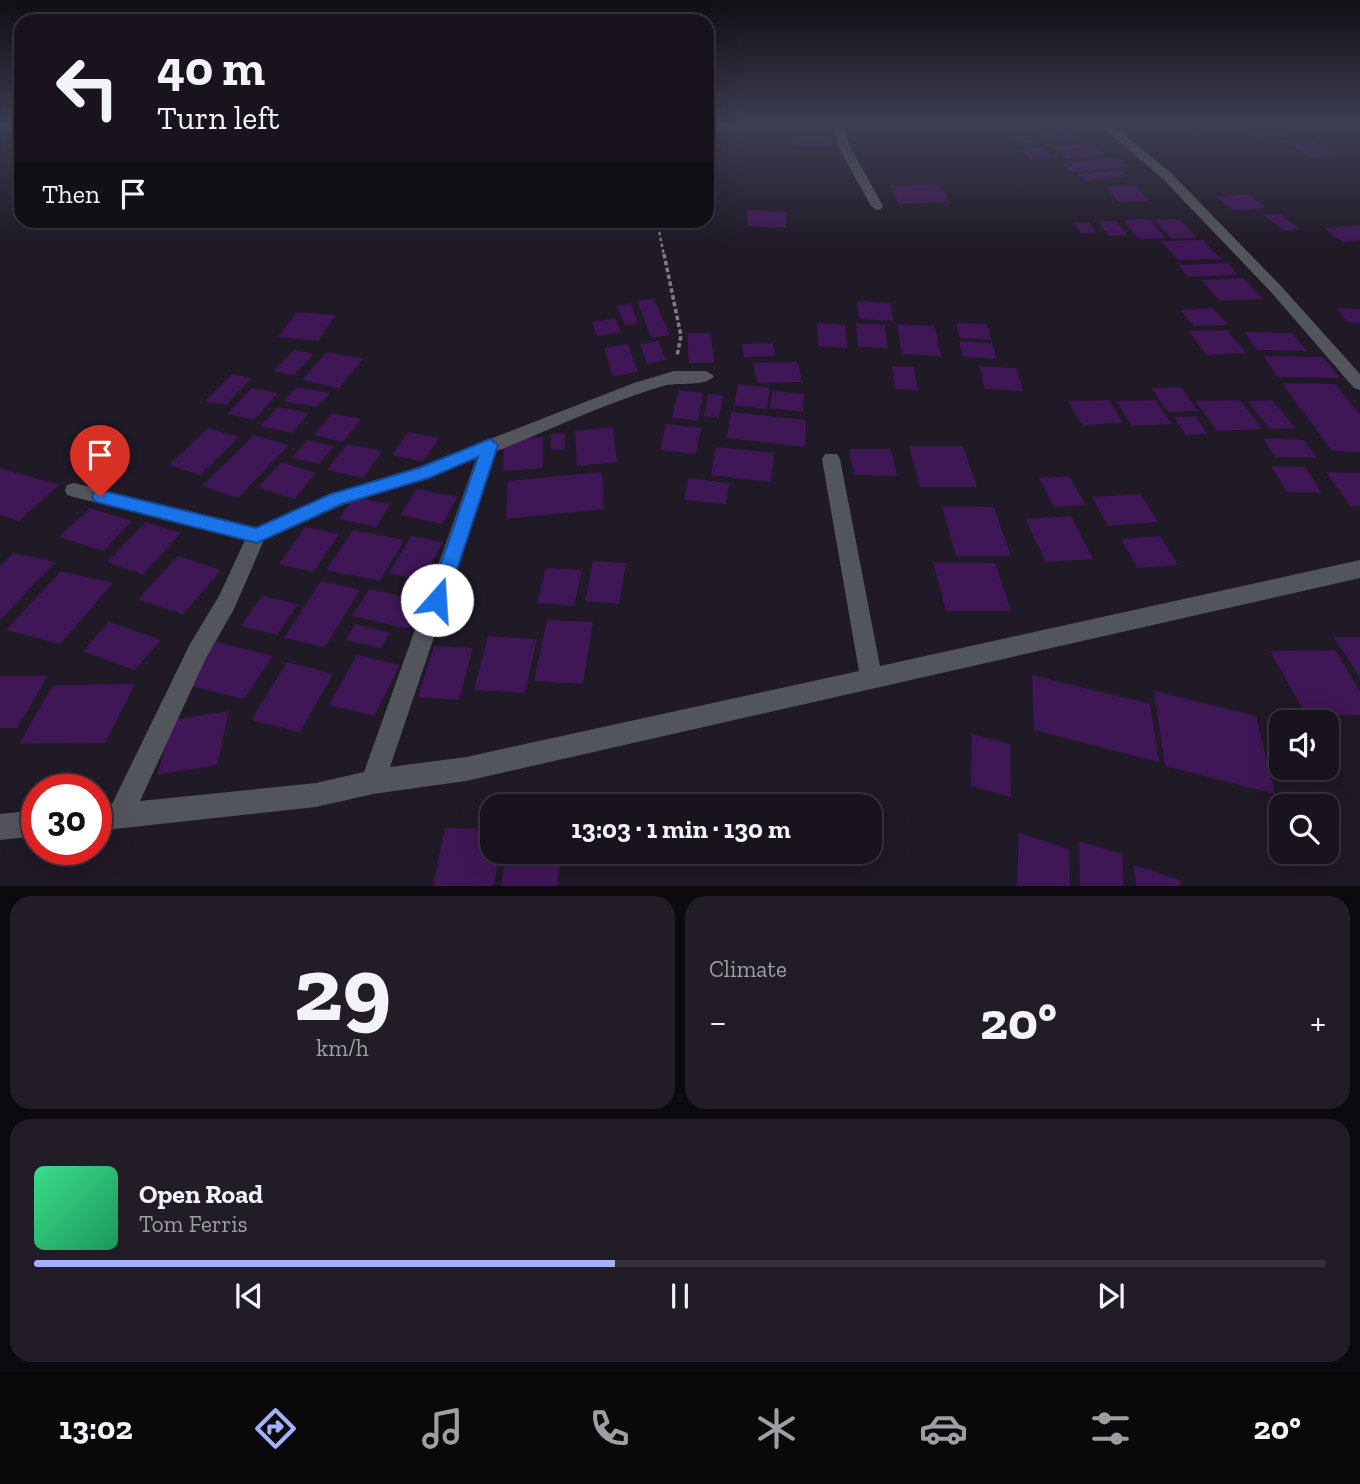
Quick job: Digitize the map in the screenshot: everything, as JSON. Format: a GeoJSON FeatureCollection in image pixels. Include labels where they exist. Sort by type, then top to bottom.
{"type":"FeatureCollection","features":[{"type":"Feature","properties":{"kind":"street"},"geometry":{"type":"LineString","coordinates":[[855,166],[877,206]]}},
{"type":"Feature","properties":{"kind":"street"},"geometry":{"type":"LineString","coordinates":[[1155,166],[1276,289],[1360,384]]}},
{"type":"Feature","properties":{"kind":"street"},"geometry":{"type":"LineString","coordinates":[[74,490],[257,535],[337,499],[424,473],[640,387],[674,377],[706,376]]}},
{"type":"Feature","properties":{"kind":"street"},"geometry":{"type":"LineString","coordinates":[[373,782],[490,445]]}},
{"type":"Feature","properties":{"kind":"street"},"geometry":{"type":"LineString","coordinates":[[831,459],[871,677]]}},
{"type":"Feature","properties":{"kind":"street"},"geometry":{"type":"LineString","coordinates":[[112,811],[227,602],[257,535]]}},
{"type":"Feature","properties":{"kind":"street"},"geometry":{"type":"LineString","coordinates":[[112,818],[316,795],[373,782],[466,769],[1360,569]]}},
{"type":"Feature","properties":{"kind":"street"},"geometry":{"type":"LineString","coordinates":[[0,827],[21,824]]}},
{"type":"Feature","properties":{"kind":"path"},"geometry":{"type":"LineString","coordinates":[[659,228],[681,336],[674,377]]}},
{"type":"Feature","properties":{"kind":"building"},"geometry":{"type":"Polygon","coordinates":[[[1066,166],[1126,166],[1073,173],[1066,166]]]}},
{"type":"Feature","properties":{"kind":"building"},"geometry":{"type":"Polygon","coordinates":[[[1119,170],[1128,176],[1085,181],[1077,174],[1119,170]]]}},
{"type":"Feature","properties":{"kind":"building"},"geometry":{"type":"Polygon","coordinates":[[[940,184],[950,202],[899,204],[890,186],[940,184]]]}},
{"type":"Feature","properties":{"kind":"building"},"geometry":{"type":"Polygon","coordinates":[[[1135,185],[1150,201],[1119,202],[1105,186],[1135,185]]]}},
{"type":"Feature","properties":{"kind":"building"},"geometry":{"type":"Polygon","coordinates":[[[1249,194],[1267,208],[1234,211],[1217,197],[1249,194]]]}},
{"type":"Feature","properties":{"kind":"building"},"geometry":{"type":"Polygon","coordinates":[[[748,210],[786,212],[786,228],[747,226],[748,210]]]}},
{"type":"Feature","properties":{"kind":"building"},"geometry":{"type":"Polygon","coordinates":[[[1279,214],[1300,229],[1284,231],[1263,215],[1279,214]]]}},
{"type":"Feature","properties":{"kind":"building"},"geometry":{"type":"Polygon","coordinates":[[[1149,219],[1166,238],[1139,239],[1123,220],[1149,219]]]}},
{"type":"Feature","properties":{"kind":"building"},"geometry":{"type":"Polygon","coordinates":[[[1179,219],[1197,238],[1171,238],[1154,220],[1179,219]]]}},
{"type":"Feature","properties":{"kind":"building"},"geometry":{"type":"Polygon","coordinates":[[[1097,221],[1115,221],[1128,235],[1109,236],[1097,221]]]}},
{"type":"Feature","properties":{"kind":"building"},"geometry":{"type":"Polygon","coordinates":[[[1089,222],[1097,233],[1081,233],[1073,223],[1089,222]]]}},
{"type":"Feature","properties":{"kind":"building"},"geometry":{"type":"Polygon","coordinates":[[[1360,225],[1360,240],[1342,242],[1324,228],[1360,225]]]}},
{"type":"Feature","properties":{"kind":"building"},"geometry":{"type":"Polygon","coordinates":[[[1203,240],[1221,259],[1178,260],[1161,241],[1203,240]]]}},
{"type":"Feature","properties":{"kind":"building"},"geometry":{"type":"Polygon","coordinates":[[[1227,263],[1238,275],[1188,277],[1178,265],[1227,263]]]}},
{"type":"Feature","properties":{"kind":"building"},"geometry":{"type":"Polygon","coordinates":[[[1243,278],[1263,299],[1220,301],[1201,280],[1243,278]]]}},
{"type":"Feature","properties":{"kind":"building"},"geometry":{"type":"Polygon","coordinates":[[[654,299],[670,335],[651,338],[637,301],[654,299]]]}},
{"type":"Feature","properties":{"kind":"building"},"geometry":{"type":"Polygon","coordinates":[[[857,301],[891,303],[893,321],[859,319],[857,301]]]}},
{"type":"Feature","properties":{"kind":"building"},"geometry":{"type":"Polygon","coordinates":[[[631,303],[638,323],[625,326],[617,306],[631,303]]]}},
{"type":"Feature","properties":{"kind":"building"},"geometry":{"type":"Polygon","coordinates":[[[1213,308],[1228,325],[1194,326],[1180,310],[1213,308]]]}},
{"type":"Feature","properties":{"kind":"building"},"geometry":{"type":"Polygon","coordinates":[[[1336,308],[1360,309],[1360,323],[1347,322],[1336,308]]]}},
{"type":"Feature","properties":{"kind":"building"},"geometry":{"type":"Polygon","coordinates":[[[297,312],[336,315],[318,341],[278,337],[297,312]]]}},
{"type":"Feature","properties":{"kind":"building"},"geometry":{"type":"Polygon","coordinates":[[[615,318],[621,332],[597,336],[592,322],[615,318]]]}},
{"type":"Feature","properties":{"kind":"building"},"geometry":{"type":"Polygon","coordinates":[[[817,323],[845,325],[847,348],[818,346],[817,323]]]}},
{"type":"Feature","properties":{"kind":"building"},"geometry":{"type":"Polygon","coordinates":[[[856,323],[885,325],[888,348],[858,347],[856,323]]]}},
{"type":"Feature","properties":{"kind":"building"},"geometry":{"type":"Polygon","coordinates":[[[956,323],[987,324],[992,340],[960,338],[956,323]]]}},
{"type":"Feature","properties":{"kind":"building"},"geometry":{"type":"Polygon","coordinates":[[[897,324],[935,326],[941,356],[902,354],[897,324]]]}},
{"type":"Feature","properties":{"kind":"building"},"geometry":{"type":"Polygon","coordinates":[[[1226,330],[1247,353],[1207,355],[1188,331],[1226,330]]]}},
{"type":"Feature","properties":{"kind":"building"},"geometry":{"type":"Polygon","coordinates":[[[1244,332],[1292,333],[1307,351],[1257,350],[1244,332]]]}},
{"type":"Feature","properties":{"kind":"building"},"geometry":{"type":"Polygon","coordinates":[[[687,333],[711,333],[714,363],[689,363],[687,333]]]}},
{"type":"Feature","properties":{"kind":"building"},"geometry":{"type":"Polygon","coordinates":[[[658,341],[666,360],[647,364],[640,344],[658,341]]]}},
{"type":"Feature","properties":{"kind":"building"},"geometry":{"type":"Polygon","coordinates":[[[959,341],[992,343],[997,359],[963,357],[959,341]]]}},
{"type":"Feature","properties":{"kind":"building"},"geometry":{"type":"Polygon","coordinates":[[[773,343],[775,356],[744,357],[742,344],[773,343]]]}},
{"type":"Feature","properties":{"kind":"building"},"geometry":{"type":"Polygon","coordinates":[[[628,344],[638,372],[613,376],[604,348],[628,344]]]}},
{"type":"Feature","properties":{"kind":"building"},"geometry":{"type":"Polygon","coordinates":[[[294,350],[314,354],[294,375],[274,371],[294,350]]]}},
{"type":"Feature","properties":{"kind":"building"},"geometry":{"type":"Polygon","coordinates":[[[327,352],[363,359],[339,388],[302,380],[327,352]]]}},
{"type":"Feature","properties":{"kind":"building"},"geometry":{"type":"Polygon","coordinates":[[[1263,356],[1323,357],[1340,378],[1278,377],[1263,356]]]}},
{"type":"Feature","properties":{"kind":"building"},"geometry":{"type":"Polygon","coordinates":[[[798,362],[802,382],[757,383],[753,363],[798,362]]]}},
{"type":"Feature","properties":{"kind":"building"},"geometry":{"type":"Polygon","coordinates":[[[892,366],[914,367],[918,390],[895,389],[892,366]]]}},
{"type":"Feature","properties":{"kind":"building"},"geometry":{"type":"Polygon","coordinates":[[[979,366],[1016,368],[1023,391],[985,389],[979,366]]]}},
{"type":"Feature","properties":{"kind":"building"},"geometry":{"type":"Polygon","coordinates":[[[232,374],[252,378],[226,405],[205,401],[232,374]]]}},
{"type":"Feature","properties":{"kind":"building"},"geometry":{"type":"Polygon","coordinates":[[[1282,383],[1335,384],[1360,415],[1360,452],[1332,451],[1282,383]]]}},
{"type":"Feature","properties":{"kind":"building"},"geometry":{"type":"Polygon","coordinates":[[[738,384],[770,388],[767,409],[734,405],[738,384]]]}},
{"type":"Feature","properties":{"kind":"building"},"geometry":{"type":"Polygon","coordinates":[[[297,387],[330,393],[317,407],[284,401],[297,387]]]}},
{"type":"Feature","properties":{"kind":"building"},"geometry":{"type":"Polygon","coordinates":[[[1181,387],[1198,411],[1168,412],[1151,388],[1181,387]]]}},
{"type":"Feature","properties":{"kind":"building"},"geometry":{"type":"Polygon","coordinates":[[[252,388],[278,393],[254,420],[227,414],[252,388]]]}},
{"type":"Feature","properties":{"kind":"building"},"geometry":{"type":"Polygon","coordinates":[[[678,390],[703,393],[698,421],[672,418],[678,390]]]}},
{"type":"Feature","properties":{"kind":"building"},"geometry":{"type":"Polygon","coordinates":[[[772,391],[804,394],[803,412],[770,408],[772,391]]]}},
{"type":"Feature","properties":{"kind":"building"},"geometry":{"type":"Polygon","coordinates":[[[708,394],[723,395],[719,418],[704,416],[708,394]]]}},
{"type":"Feature","properties":{"kind":"building"},"geometry":{"type":"Polygon","coordinates":[[[1109,400],[1123,423],[1082,425],[1068,401],[1109,400]]]}},
{"type":"Feature","properties":{"kind":"building"},"geometry":{"type":"Polygon","coordinates":[[[1155,400],[1172,424],[1132,426],[1116,401],[1155,400]]]}},
{"type":"Feature","properties":{"kind":"building"},"geometry":{"type":"Polygon","coordinates":[[[1240,400],[1263,429],[1217,431],[1195,401],[1240,400]]]}},
{"type":"Feature","properties":{"kind":"building"},"geometry":{"type":"Polygon","coordinates":[[[1272,400],[1296,428],[1270,429],[1247,401],[1272,400]]]}},
{"type":"Feature","properties":{"kind":"building"},"geometry":{"type":"Polygon","coordinates":[[[278,407],[309,413],[292,433],[260,426],[278,407]]]}},
{"type":"Feature","properties":{"kind":"building"},"geometry":{"type":"Polygon","coordinates":[[[731,412],[806,420],[805,447],[727,438],[731,412]]]}},
{"type":"Feature","properties":{"kind":"building"},"geometry":{"type":"Polygon","coordinates":[[[332,413],[361,419],[343,442],[314,435],[332,413]]]}},
{"type":"Feature","properties":{"kind":"building"},"geometry":{"type":"Polygon","coordinates":[[[1195,416],[1208,434],[1186,435],[1174,417],[1195,416]]]}},
{"type":"Feature","properties":{"kind":"building"},"geometry":{"type":"Polygon","coordinates":[[[666,424],[701,428],[696,454],[660,450],[666,424]]]}},
{"type":"Feature","properties":{"kind":"building"},"geometry":{"type":"Polygon","coordinates":[[[613,427],[617,462],[577,466],[575,431],[613,427]]]}},
{"type":"Feature","properties":{"kind":"building"},"geometry":{"type":"Polygon","coordinates":[[[208,428],[239,437],[200,475],[169,465],[208,428]]]}},
{"type":"Feature","properties":{"kind":"building"},"geometry":{"type":"Polygon","coordinates":[[[408,432],[439,438],[423,462],[392,455],[408,432]]]}},
{"type":"Feature","properties":{"kind":"building"},"geometry":{"type":"Polygon","coordinates":[[[565,433],[565,449],[551,450],[551,434],[565,433]]]}},
{"type":"Feature","properties":{"kind":"building"},"geometry":{"type":"Polygon","coordinates":[[[254,435],[289,445],[238,498],[202,486],[254,435]]]}},
{"type":"Feature","properties":{"kind":"building"},"geometry":{"type":"Polygon","coordinates":[[[543,437],[543,468],[503,471],[504,440],[543,437]]]}},
{"type":"Feature","properties":{"kind":"building"},"geometry":{"type":"Polygon","coordinates":[[[1263,438],[1304,440],[1317,458],[1275,457],[1263,438]]]}},
{"type":"Feature","properties":{"kind":"building"},"geometry":{"type":"Polygon","coordinates":[[[307,440],[334,446],[319,464],[292,458],[307,440]]]}},
{"type":"Feature","properties":{"kind":"building"},"geometry":{"type":"Polygon","coordinates":[[[347,444],[382,451],[363,478],[327,470],[347,444]]]}},
{"type":"Feature","properties":{"kind":"building"},"geometry":{"type":"Polygon","coordinates":[[[909,446],[963,446],[977,487],[920,487],[909,446]]]}},
{"type":"Feature","properties":{"kind":"building"},"geometry":{"type":"Polygon","coordinates":[[[716,447],[774,453],[771,482],[711,475],[716,447]]]}},
{"type":"Feature","properties":{"kind":"building"},"geometry":{"type":"Polygon","coordinates":[[[849,449],[891,449],[897,476],[854,475],[849,449]]]}},
{"type":"Feature","properties":{"kind":"building"},"geometry":{"type":"Polygon","coordinates":[[[281,462],[316,473],[294,499],[258,487],[281,462]]]}},
{"type":"Feature","properties":{"kind":"building"},"geometry":{"type":"Polygon","coordinates":[[[1271,466],[1305,467],[1322,493],[1287,492],[1271,466]]]}},
{"type":"Feature","properties":{"kind":"building"},"geometry":{"type":"Polygon","coordinates":[[[0,468],[59,485],[19,521],[0,515],[0,468]]]}},
{"type":"Feature","properties":{"kind":"building"},"geometry":{"type":"Polygon","coordinates":[[[602,472],[604,509],[506,519],[508,481],[602,472]]]}},
{"type":"Feature","properties":{"kind":"building"},"geometry":{"type":"Polygon","coordinates":[[[1326,472],[1360,473],[1360,506],[1350,506],[1326,472]]]}},
{"type":"Feature","properties":{"kind":"building"},"geometry":{"type":"Polygon","coordinates":[[[1069,476],[1086,505],[1054,507],[1039,478],[1069,476]]]}},
{"type":"Feature","properties":{"kind":"building"},"geometry":{"type":"Polygon","coordinates":[[[688,478],[729,483],[726,504],[684,500],[688,478]]]}},
{"type":"Feature","properties":{"kind":"building"},"geometry":{"type":"Polygon","coordinates":[[[417,489],[458,497],[442,524],[400,515],[417,489]]]}},
{"type":"Feature","properties":{"kind":"building"},"geometry":{"type":"Polygon","coordinates":[[[1140,494],[1158,522],[1108,526],[1092,497],[1140,494]]]}},
{"type":"Feature","properties":{"kind":"building"},"geometry":{"type":"Polygon","coordinates":[[[354,497],[390,504],[376,527],[339,519],[354,497]]]}},
{"type":"Feature","properties":{"kind":"building"},"geometry":{"type":"Polygon","coordinates":[[[942,506],[994,507],[1011,556],[956,556],[942,506]]]}},
{"type":"Feature","properties":{"kind":"building"},"geometry":{"type":"Polygon","coordinates":[[[90,508],[132,521],[103,551],[59,537],[90,508]]]}},
{"type":"Feature","properties":{"kind":"building"},"geometry":{"type":"Polygon","coordinates":[[[1071,516],[1093,559],[1046,562],[1025,519],[1071,516]]]}},
{"type":"Feature","properties":{"kind":"building"},"geometry":{"type":"Polygon","coordinates":[[[146,522],[181,533],[143,574],[107,562],[146,522]]]}},
{"type":"Feature","properties":{"kind":"building"},"geometry":{"type":"Polygon","coordinates":[[[305,527],[339,534],[313,572],[279,564],[305,527]]]}},
{"type":"Feature","properties":{"kind":"building"},"geometry":{"type":"Polygon","coordinates":[[[353,530],[404,540],[380,581],[326,570],[353,530]]]}},
{"type":"Feature","properties":{"kind":"building"},"geometry":{"type":"Polygon","coordinates":[[[411,536],[443,542],[421,581],[389,573],[411,536]]]}},
{"type":"Feature","properties":{"kind":"building"},"geometry":{"type":"Polygon","coordinates":[[[1160,536],[1178,565],[1138,568],[1121,539],[1160,536]]]}},
{"type":"Feature","properties":{"kind":"building"},"geometry":{"type":"Polygon","coordinates":[[[14,553],[55,562],[0,620],[0,566],[14,553]]]}},
{"type":"Feature","properties":{"kind":"building"},"geometry":{"type":"Polygon","coordinates":[[[178,556],[221,570],[183,614],[138,599],[178,556]]]}},
{"type":"Feature","properties":{"kind":"building"},"geometry":{"type":"Polygon","coordinates":[[[593,561],[626,563],[619,604],[585,601],[593,561]]]}},
{"type":"Feature","properties":{"kind":"building"},"geometry":{"type":"Polygon","coordinates":[[[933,562],[995,563],[1011,611],[946,611],[933,562]]]}},
{"type":"Feature","properties":{"kind":"building"},"geometry":{"type":"Polygon","coordinates":[[[546,568],[582,570],[574,606],[537,603],[546,568]]]}},
{"type":"Feature","properties":{"kind":"building"},"geometry":{"type":"Polygon","coordinates":[[[61,571],[113,583],[60,644],[6,630],[61,571]]]}},
{"type":"Feature","properties":{"kind":"building"},"geometry":{"type":"Polygon","coordinates":[[[321,581],[360,590],[325,647],[284,638],[321,581]]]}},
{"type":"Feature","properties":{"kind":"building"},"geometry":{"type":"Polygon","coordinates":[[[369,589],[425,601],[409,629],[352,616],[369,589]]]}},
{"type":"Feature","properties":{"kind":"building"},"geometry":{"type":"Polygon","coordinates":[[[262,596],[298,604],[277,635],[241,626],[262,596]]]}},
{"type":"Feature","properties":{"kind":"building"},"geometry":{"type":"Polygon","coordinates":[[[547,620],[593,622],[583,684],[534,681],[547,620]]]}},
{"type":"Feature","properties":{"kind":"building"},"geometry":{"type":"Polygon","coordinates":[[[109,622],[161,640],[134,670],[83,651],[109,622]]]}},
{"type":"Feature","properties":{"kind":"building"},"geometry":{"type":"Polygon","coordinates":[[[355,624],[390,633],[381,648],[346,640],[355,624]]]}},
{"type":"Feature","properties":{"kind":"building"},"geometry":{"type":"Polygon","coordinates":[[[488,636],[537,639],[525,693],[474,690],[488,636]]]}},
{"type":"Feature","properties":{"kind":"building"},"geometry":{"type":"Polygon","coordinates":[[[1334,637],[1360,637],[1360,678],[1334,637]]]}},
{"type":"Feature","properties":{"kind":"building"},"geometry":{"type":"Polygon","coordinates":[[[216,642],[273,656],[244,699],[186,685],[216,642]]]}},
{"type":"Feature","properties":{"kind":"building"},"geometry":{"type":"Polygon","coordinates":[[[434,646],[473,648],[459,700],[418,697],[434,646]]]}},
{"type":"Feature","properties":{"kind":"building"},"geometry":{"type":"Polygon","coordinates":[[[1335,650],[1360,691],[1360,715],[1339,715],[1339,710],[1304,710],[1270,651],[1335,650]]]}},
{"type":"Feature","properties":{"kind":"building"},"geometry":{"type":"Polygon","coordinates":[[[357,655],[400,665],[374,716],[329,705],[357,655]]]}},
{"type":"Feature","properties":{"kind":"building"},"geometry":{"type":"Polygon","coordinates":[[[287,662],[333,674],[300,732],[251,720],[287,662]]]}},
{"type":"Feature","properties":{"kind":"building"},"geometry":{"type":"Polygon","coordinates":[[[1032,675],[1150,704],[1159,762],[1034,730],[1032,675]]]}},
{"type":"Feature","properties":{"kind":"building"},"geometry":{"type":"Polygon","coordinates":[[[0,676],[48,676],[17,728],[0,728],[0,676]]]}},
{"type":"Feature","properties":{"kind":"building"},"geometry":{"type":"Polygon","coordinates":[[[135,684],[105,743],[19,744],[53,685],[135,684]]]}},
{"type":"Feature","properties":{"kind":"building"},"geometry":{"type":"Polygon","coordinates":[[[1154,691],[1256,716],[1269,769],[1269,780],[1272,780],[1275,794],[1165,766],[1154,691]]]}},
{"type":"Feature","properties":{"kind":"building"},"geometry":{"type":"Polygon","coordinates":[[[229,711],[217,765],[157,775],[173,720],[229,711]]]}},
{"type":"Feature","properties":{"kind":"building"},"geometry":{"type":"Polygon","coordinates":[[[972,734],[1010,744],[1011,797],[971,786],[972,734]]]}},
{"type":"Feature","properties":{"kind":"building"},"geometry":{"type":"Polygon","coordinates":[[[445,828],[480,829],[480,864],[497,864],[494,886],[433,886],[445,828]]]}},
{"type":"Feature","properties":{"kind":"building"},"geometry":{"type":"Polygon","coordinates":[[[1019,833],[1069,849],[1070,886],[1017,886],[1019,833]]]}},
{"type":"Feature","properties":{"kind":"building"},"geometry":{"type":"Polygon","coordinates":[[[1079,841],[1122,854],[1124,886],[1080,886],[1079,841]]]}},
{"type":"Feature","properties":{"kind":"building"},"geometry":{"type":"Polygon","coordinates":[[[504,864],[560,864],[557,886],[501,886],[504,864]]]}},
{"type":"Feature","properties":{"kind":"building"},"geometry":{"type":"Polygon","coordinates":[[[1134,865],[1180,880],[1181,886],[1136,886],[1134,865]]]}},
{"type":"Feature","properties":{"kind":"route"},"geometry":{"type":"LineString","coordinates":[[100,497],[257,535],[337,499],[424,473],[490,445],[437,600]]}}]}
